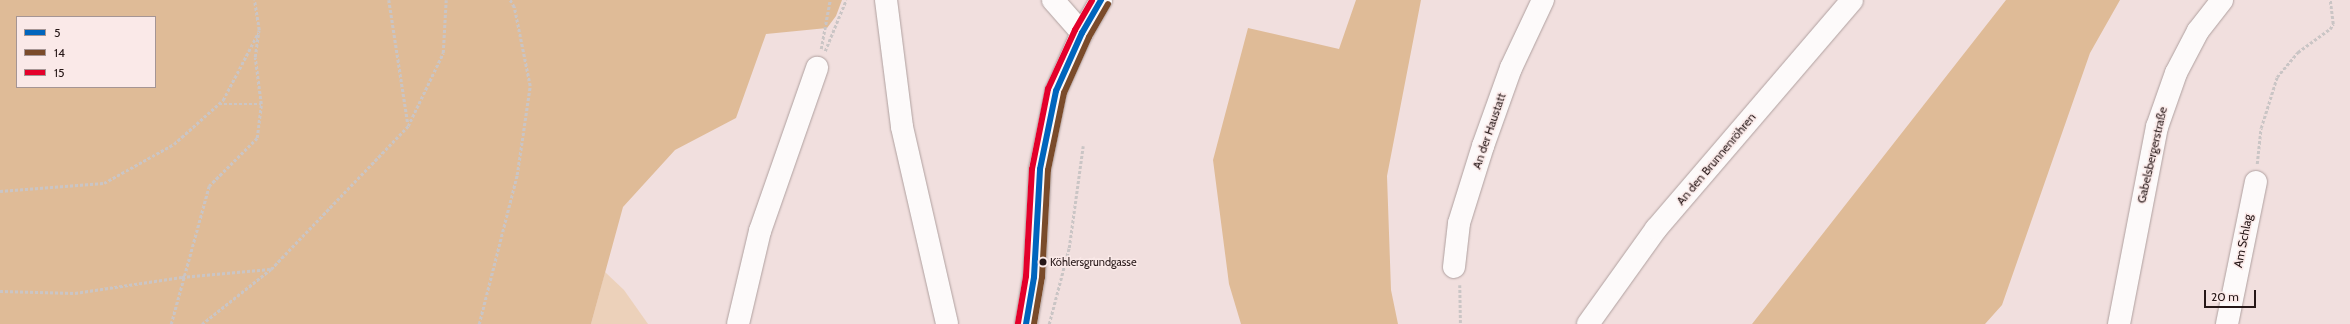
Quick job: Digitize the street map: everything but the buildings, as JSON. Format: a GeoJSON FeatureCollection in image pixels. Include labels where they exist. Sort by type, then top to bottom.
{"type":"FeatureCollection","features":[{"type":"Feature","properties":{"kind":"street"},"geometry":{"type":"LineString","coordinates":[[886,0],[902,127],[947,324]]}},
{"type":"Feature","properties":{"kind":"street"},"geometry":{"type":"LineString","coordinates":[[1053,0],[1082,33]]}},
{"type":"Feature","properties":{"kind":"street"},"geometry":{"type":"LineString","coordinates":[[1026,324],[1034,277],[1040,169],[1056,91],[1082,33],[1101,0]]}},
{"type":"Feature","properties":{"kind":"street","name":"An der Haustatt"},"geometry":{"type":"LineString","coordinates":[[1454,267],[1459,223],[1483,146],[1511,68],[1543,0]]}},
{"type":"Feature","properties":{"kind":"street","name":"An den Brunnenröhren"},"geometry":{"type":"LineString","coordinates":[[1588,324],[1656,229],[1852,0]]}},
{"type":"Feature","properties":{"kind":"street","name":"Gabelsbergerstraße"},"geometry":{"type":"LineString","coordinates":[[2119,324],[2145,178],[2159,120],[2176,73],[2198,31],[2222,0]]}},
{"type":"Feature","properties":{"kind":"street"},"geometry":{"type":"LineString","coordinates":[[738,324],[760,231],[817,68]]}},
{"type":"Feature","properties":{"kind":"street","name":"Am Schlag"},"geometry":{"type":"LineString","coordinates":[[2227,324],[2256,182]]}},
{"type":"Feature","properties":{"kind":"path"},"geometry":{"type":"LineString","coordinates":[[170,324],[208,186],[257,138],[261,104],[255,57],[259,30],[254,0]]}},
{"type":"Feature","properties":{"kind":"path"},"geometry":{"type":"LineString","coordinates":[[389,0],[408,126]]}},
{"type":"Feature","properties":{"kind":"path"},"geometry":{"type":"LineString","coordinates":[[202,324],[271,269],[408,126],[443,53],[446,0]]}},
{"type":"Feature","properties":{"kind":"path"},"geometry":{"type":"LineString","coordinates":[[479,324],[517,175],[530,86],[514,7],[510,0]]}},
{"type":"Feature","properties":{"kind":"path"},"geometry":{"type":"LineString","coordinates":[[817,68],[830,0]]}},
{"type":"Feature","properties":{"kind":"path"},"geometry":{"type":"LineString","coordinates":[[817,68],[846,0]]}},
{"type":"Feature","properties":{"kind":"path"},"geometry":{"type":"LineString","coordinates":[[2256,182],[2261,128],[2277,77],[2298,52],[2330,29],[2333,24],[2330,0]]}},
{"type":"Feature","properties":{"kind":"path"},"geometry":{"type":"LineString","coordinates":[[0,191],[104,183],[174,144],[219,104],[259,30]]}},
{"type":"Feature","properties":{"kind":"path"},"geometry":{"type":"LineString","coordinates":[[219,104],[261,104]]}},
{"type":"Feature","properties":{"kind":"path"},"geometry":{"type":"LineString","coordinates":[[1048,324],[1069,248],[1083,146]]}},
{"type":"Feature","properties":{"kind":"path"},"geometry":{"type":"LineString","coordinates":[[1454,267],[1460,279],[1460,324]]}},
{"type":"Feature","properties":{"kind":"path"},"geometry":{"type":"LineString","coordinates":[[0,292],[75,293],[182,277],[271,269]]}},
{"type":"Feature","properties":{"kind":"shaded area"},"geometry":{"type":"Polygon","coordinates":[[[0,0],[842,0],[836,16],[827,28],[766,34],[736,118],[675,150],[623,207],[591,324],[0,324],[0,0]]]}},
{"type":"Feature","properties":{"kind":"shaded area"},"geometry":{"type":"Polygon","coordinates":[[[1356,0],[1421,0],[1387,176],[1391,290],[1398,324],[1241,324],[1229,284],[1213,160],[1248,28],[1339,49],[1356,0]]]}},
{"type":"Feature","properties":{"kind":"shaded area"},"geometry":{"type":"Polygon","coordinates":[[[2006,0],[2120,0],[2090,53],[2002,305],[1985,324],[1752,324],[2006,0]]]}},
{"type":"Feature","properties":{"kind":"shaded area"},"geometry":{"type":"Polygon","coordinates":[[[605,272],[624,290],[648,324],[591,324],[605,272]]]}},
{"type":"Feature","properties":{"kind":"transit line","name":"15"},"geometry":{"type":"LineString","coordinates":[[1018,323],[1026,276],[1032,169],[1048,89],[1075,30],[1092,0]]}},
{"type":"Feature","properties":{"kind":"transit line","name":"5"},"geometry":{"type":"LineString","coordinates":[[1026,324],[1034,277],[1040,169],[1056,91],[1082,33],[1101,0]]}},
{"type":"Feature","properties":{"kind":"transit line","name":"14"},"geometry":{"type":"LineString","coordinates":[[1034,324],[1042,277],[1048,170],[1064,93],[1089,37],[1108,4]]}},
{"type":"Feature","properties":{"kind":"place","name":"Köhlersgrundgasse"},"geometry":{"type":"Point","coordinates":[1043,262]}}]}
